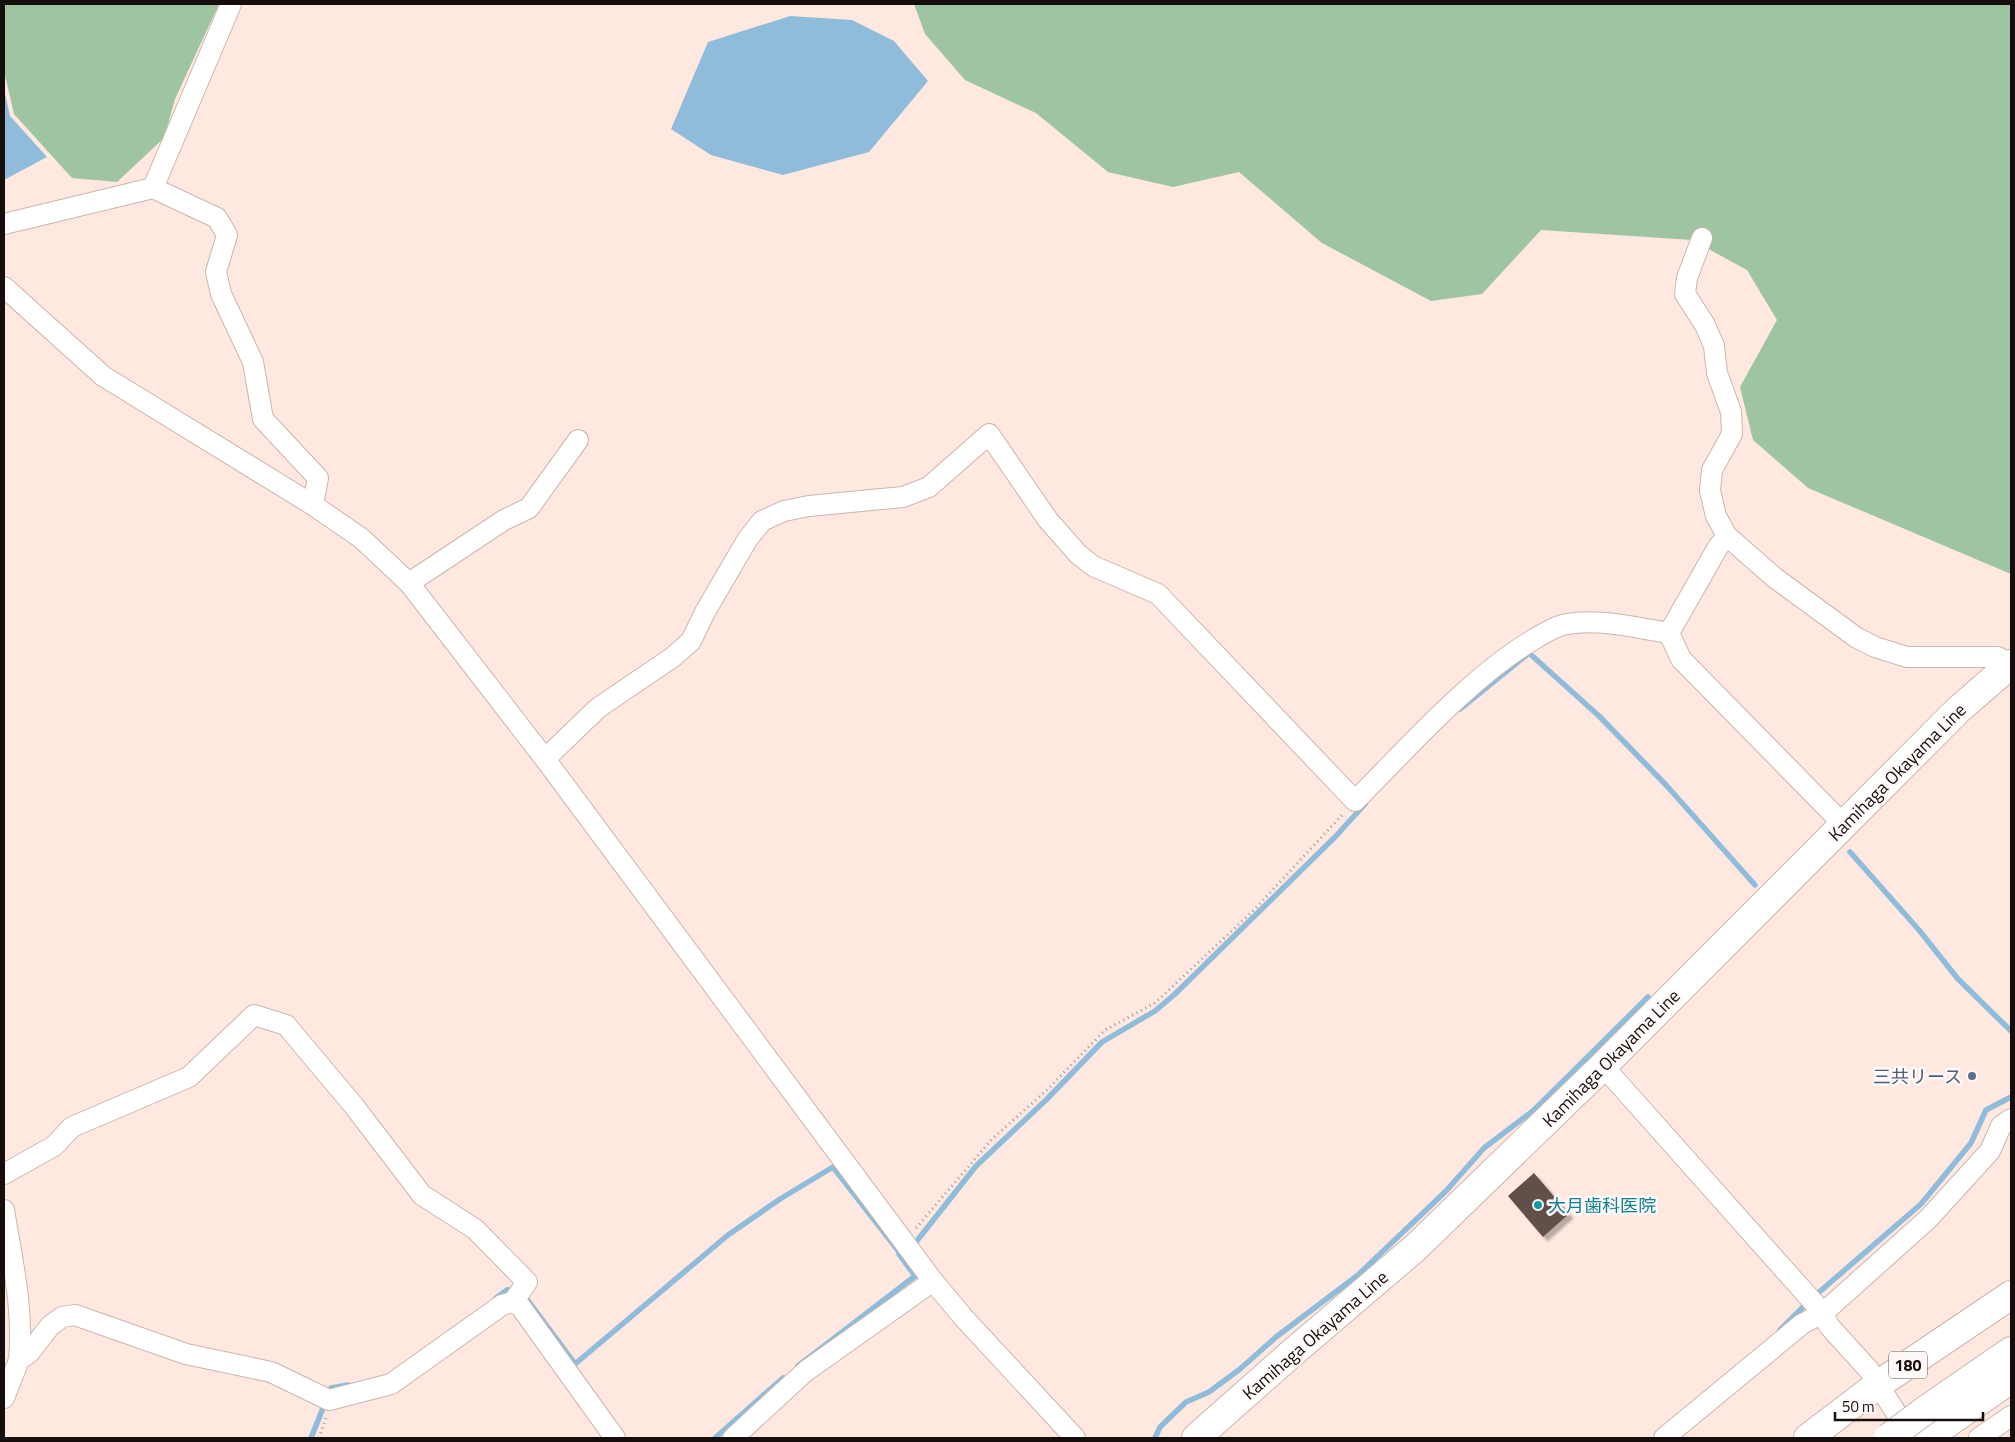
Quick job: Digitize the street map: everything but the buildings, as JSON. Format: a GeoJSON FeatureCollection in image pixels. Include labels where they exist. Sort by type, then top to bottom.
{"type":"FeatureCollection","features":[{"type":"Feature","properties":{"kind":"main road","name":"Kamihaga Okayama Line"},"geometry":{"type":"LineString","coordinates":[[1196,1438],[1414,1249],[1603,1066],[1958,710],[2010,664]]}},
{"type":"Feature","properties":{"kind":"main road","name":"180"},"geometry":{"type":"LineString","coordinates":[[1808,1438],[1879,1384],[2011,1296]]}},
{"type":"Feature","properties":{"kind":"main road","name":"180"},"geometry":{"type":"LineString","coordinates":[[1888,1438],[2011,1351]]}},
{"type":"Feature","properties":{"kind":"main road"},"geometry":{"type":"LineString","coordinates":[[1926,1438],[2011,1379]]}},
{"type":"Feature","properties":{"kind":"street"},"geometry":{"type":"LineString","coordinates":[[153,188],[231,4]]}},
{"type":"Feature","properties":{"kind":"street"},"geometry":{"type":"LineString","coordinates":[[4,224],[153,188],[217,218],[226,235],[216,272],[221,294],[253,362],[263,419],[318,478],[313,505]]}},
{"type":"Feature","properties":{"kind":"street"},"geometry":{"type":"LineString","coordinates":[[1702,238],[1687,278],[1685,294],[1705,325],[1714,346],[1718,373],[1731,412],[1732,434],[1712,470],[1710,491],[1716,516],[1728,536],[1775,578],[1857,638],[1875,647],[1907,657],[1998,657],[2010,664]]}},
{"type":"Feature","properties":{"kind":"street"},"geometry":{"type":"LineString","coordinates":[[4,287],[103,376],[313,505],[361,538],[409,583],[545,759],[933,1281],[962,1317],[1075,1438]]}},
{"type":"Feature","properties":{"kind":"street"},"geometry":{"type":"LineString","coordinates":[[545,759],[598,708],[692,641],[719,588],[747,540],[762,521],[784,511],[809,506],[903,497],[929,487],[989,434],[1048,520],[1078,554],[1093,566],[1158,594],[1355,801],[1447,709],[1507,658],[1544,634],[1565,624],[1595,622],[1669,633]]}},
{"type":"Feature","properties":{"kind":"street"},"geometry":{"type":"LineString","coordinates":[[409,583],[504,520],[529,508],[578,440]]}},
{"type":"Feature","properties":{"kind":"street"},"geometry":{"type":"LineString","coordinates":[[1669,633],[1718,547],[1728,536]]}},
{"type":"Feature","properties":{"kind":"street"},"geometry":{"type":"LineString","coordinates":[[1669,633],[1681,660],[1844,825]]}},
{"type":"Feature","properties":{"kind":"street"},"geometry":{"type":"LineString","coordinates":[[4,1174],[54,1146],[72,1127],[190,1077],[254,1015],[286,1025],[354,1106],[422,1194],[475,1229],[528,1282],[518,1295],[391,1384],[326,1399],[287,1378],[271,1372],[186,1354],[75,1314],[62,1318],[50,1326],[29,1353],[19,1360]]}},
{"type":"Feature","properties":{"kind":"street"},"geometry":{"type":"LineString","coordinates":[[1603,1066],[1824,1313],[1829,1326],[1869,1370],[1879,1384],[1912,1438]]}},
{"type":"Feature","properties":{"kind":"street"},"geometry":{"type":"LineString","coordinates":[[1664,1438],[1802,1324],[1824,1313],[1928,1219],[1990,1151],[2001,1126],[2011,1119]]}},
{"type":"Feature","properties":{"kind":"street"},"geometry":{"type":"LineString","coordinates":[[4,1210],[21,1309],[22,1334],[19,1360],[4,1398]]}},
{"type":"Feature","properties":{"kind":"street"},"geometry":{"type":"LineString","coordinates":[[733,1438],[806,1371],[933,1281]]}},
{"type":"Feature","properties":{"kind":"street"},"geometry":{"type":"LineString","coordinates":[[518,1295],[520,1306],[615,1438]]}},
{"type":"Feature","properties":{"kind":"street"},"geometry":{"type":"LineString","coordinates":[[1979,1438],[2011,1416]]}},
{"type":"Feature","properties":{"kind":"path"},"geometry":{"type":"LineString","coordinates":[[905,1242],[956,1179],[992,1139],[1047,1090],[1105,1030],[1155,1003],[1254,910],[1355,801]]}},
{"type":"Feature","properties":{"kind":"green space"},"geometry":{"type":"Polygon","coordinates":[[[4,4],[219,4],[175,99],[164,138],[117,182],[72,178],[14,114],[4,71],[4,4]]]}},
{"type":"Feature","properties":{"kind":"green space"},"geometry":{"type":"Polygon","coordinates":[[[914,4],[2011,4],[2011,574],[1808,488],[1753,440],[1740,387],[1777,320],[1747,270],[1692,240],[1541,230],[1482,294],[1431,301],[1322,243],[1239,172],[1173,187],[1108,172],[1036,113],[965,80],[925,34],[914,4]]]}},
{"type":"Feature","properties":{"kind":"water"},"geometry":{"type":"Polygon","coordinates":[[[790,16],[852,20],[894,41],[928,81],[869,152],[783,175],[711,155],[671,129],[708,42],[790,16]]]}},
{"type":"Feature","properties":{"kind":"water"},"geometry":{"type":"Polygon","coordinates":[[[4,89],[10,116],[47,157],[4,180],[4,89]]]}},
{"type":"Feature","properties":{"kind":"waterway"},"geometry":{"type":"LineString","coordinates":[[1460,709],[1529,653],[1599,716],[1666,785],[1755,885]]}},
{"type":"Feature","properties":{"kind":"waterway"},"geometry":{"type":"LineString","coordinates":[[916,1242],[976,1166],[1047,1099],[1102,1042],[1155,1011],[1175,994],[1335,837],[1365,804]]}},
{"type":"Feature","properties":{"kind":"waterway"},"geometry":{"type":"LineString","coordinates":[[1850,852],[1919,930],[1958,979],[2011,1031]]}},
{"type":"Feature","properties":{"kind":"waterway"},"geometry":{"type":"LineString","coordinates":[[1155,1438],[1160,1427],[1186,1402],[1209,1392],[1240,1369],[1276,1337],[1358,1275],[1446,1191],[1484,1148],[1534,1110],[1648,997]]}},
{"type":"Feature","properties":{"kind":"waterway"},"geometry":{"type":"LineString","coordinates":[[1817,1294],[1921,1204],[1971,1143],[1986,1110],[2011,1097]]}},
{"type":"Feature","properties":{"kind":"waterway"},"geometry":{"type":"LineString","coordinates":[[523,1294],[575,1364],[728,1235],[780,1199],[833,1167],[900,1253]]}},
{"type":"Feature","properties":{"kind":"waterway"},"geometry":{"type":"LineString","coordinates":[[798,1366],[915,1276],[899,1254]]}},
{"type":"Feature","properties":{"kind":"waterway"},"geometry":{"type":"LineString","coordinates":[[496,1298],[507,1290],[516,1289]]}},
{"type":"Feature","properties":{"kind":"waterway"},"geometry":{"type":"LineString","coordinates":[[1780,1330],[1804,1306]]}},
{"type":"Feature","properties":{"kind":"waterway"},"geometry":{"type":"LineString","coordinates":[[715,1438],[783,1378]]}},
{"type":"Feature","properties":{"kind":"waterway"},"geometry":{"type":"LineString","coordinates":[[311,1438],[331,1388],[348,1385]]}},
{"type":"Feature","properties":{"kind":"place","name":"三共リース"},"geometry":{"type":"Point","coordinates":[1972,1076]}},
{"type":"Feature","properties":{"kind":"place","name":"大月歯科医院"},"geometry":{"type":"Point","coordinates":[1538,1205]}}]}
